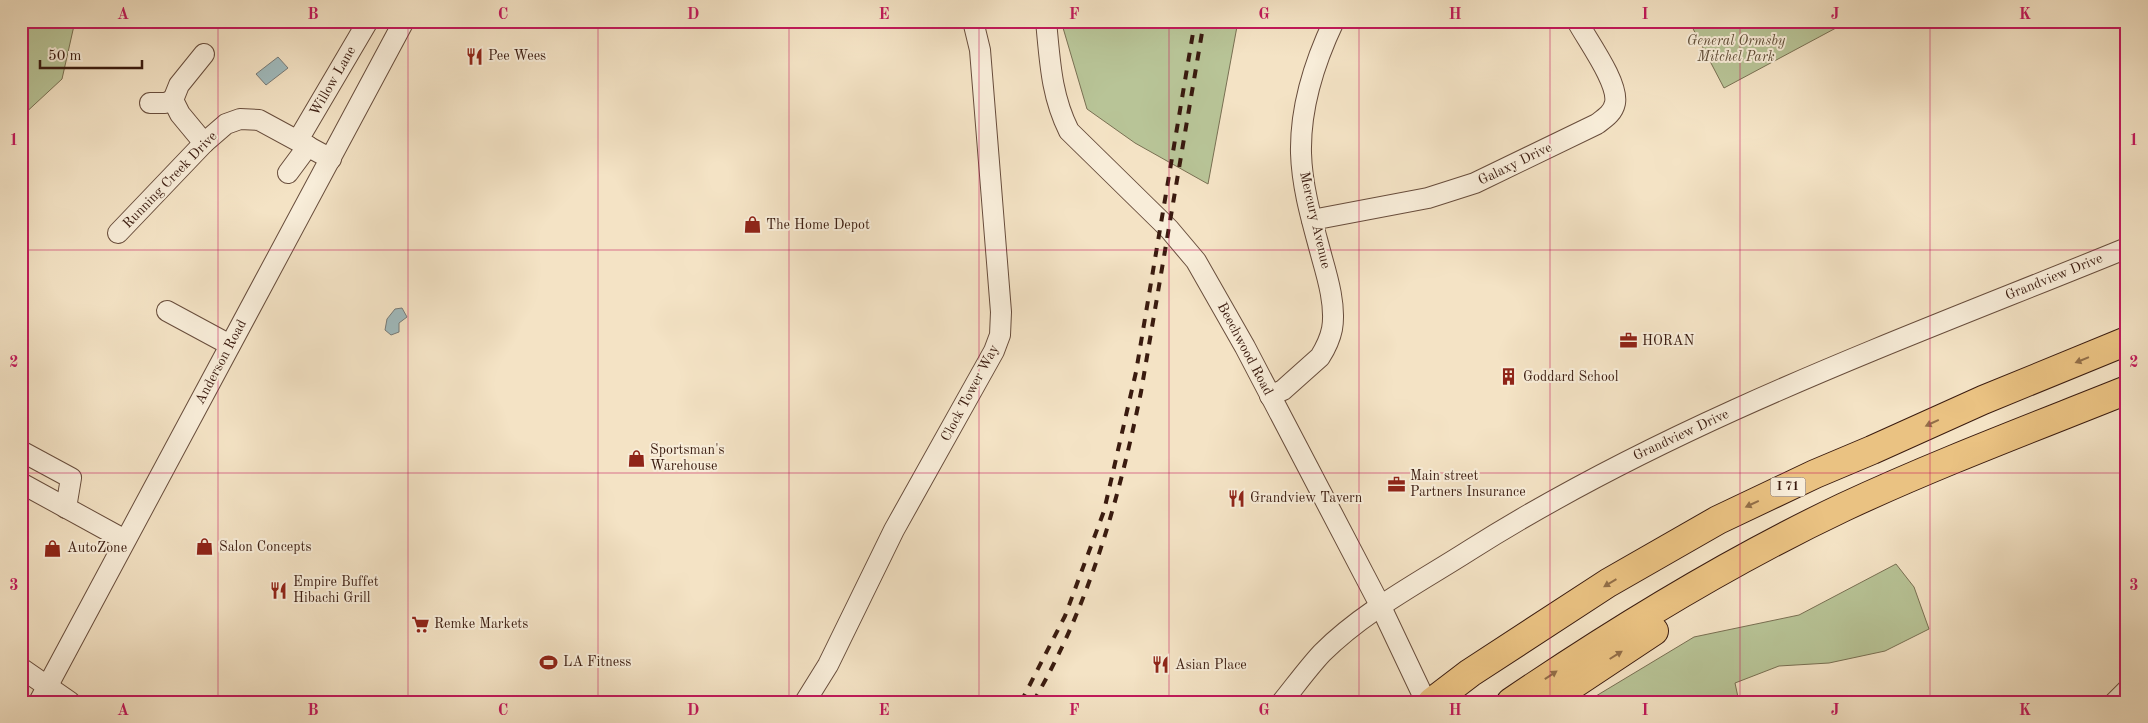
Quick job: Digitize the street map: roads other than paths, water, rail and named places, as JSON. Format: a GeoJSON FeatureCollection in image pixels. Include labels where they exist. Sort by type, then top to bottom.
{"type":"FeatureCollection","features":[{"type":"Feature","properties":{"kind":"highway","name":"I 71"},"geometry":{"type":"LineString","coordinates":[[1432,702],[1470,673],[1608,583],[1718,520],[1815,474],[1983,400],[2127,341]]}},
{"type":"Feature","properties":{"kind":"highway"},"geometry":{"type":"LineString","coordinates":[[1511,702],[1603,640],[1749,556],[1842,508],[1909,478],[2117,394]]}},
{"type":"Feature","properties":{"kind":"highway"},"geometry":{"type":"LineString","coordinates":[[1547,702],[1648,634],[1742,580],[1880,509],[2010,452],[2117,394]]}},
{"type":"Feature","properties":{"kind":"street","name":"Willow Lane"},"geometry":{"type":"LineString","coordinates":[[288,173],[368,21]]}},
{"type":"Feature","properties":{"kind":"street","name":"Anderson Road"},"geometry":{"type":"LineString","coordinates":[[43,694],[404,21]]}},
{"type":"Feature","properties":{"kind":"street","name":"Clock Tower Way"},"geometry":{"type":"LineString","coordinates":[[805,702],[828,665],[894,530],[994,351],[1000,335],[1001,312],[980,50],[974,21]]}},
{"type":"Feature","properties":{"kind":"street","name":"Beechwood Road"},"geometry":{"type":"LineString","coordinates":[[1046,21],[1054,96],[1069,131],[1165,224],[1196,261],[1270,396],[1381,607],[1426,702]]}},
{"type":"Feature","properties":{"kind":"street","name":"Mercury Avenue"},"geometry":{"type":"LineString","coordinates":[[1270,396],[1284,390],[1320,357],[1332,329],[1331,291],[1312,220],[1304,183],[1301,155],[1304,104],[1334,21]]}},
{"type":"Feature","properties":{"kind":"street","name":"Galaxy Drive"},"geometry":{"type":"LineString","coordinates":[[1312,220],[1428,198],[1475,184],[1597,124],[1612,110],[1615,102],[1613,88],[1577,21]]}},
{"type":"Feature","properties":{"kind":"street"},"geometry":{"type":"LineString","coordinates":[[150,103],[165,103],[173,100],[179,86],[204,54]]}},
{"type":"Feature","properties":{"kind":"street"},"geometry":{"type":"LineString","coordinates":[[173,100],[180,114],[204,143]]}},
{"type":"Feature","properties":{"kind":"street","name":"Running Creek Drive"},"geometry":{"type":"LineString","coordinates":[[118,234],[204,143],[226,124],[240,119],[250,118],[259,120],[331,160]]}},
{"type":"Feature","properties":{"kind":"street","name":"Grandview Drive"},"geometry":{"type":"LineString","coordinates":[[1282,702],[1323,653],[1352,627],[1505,528],[1627,460],[1756,399],[2127,248]]}},
{"type":"Feature","properties":{"kind":"street"},"geometry":{"type":"LineString","coordinates":[[167,310],[230,345]]}},
{"type":"Feature","properties":{"kind":"street"},"geometry":{"type":"LineString","coordinates":[[21,451],[71,478],[66,508]]}},
{"type":"Feature","properties":{"kind":"street"},"geometry":{"type":"LineString","coordinates":[[21,483],[125,540]]}},
{"type":"Feature","properties":{"kind":"street"},"geometry":{"type":"LineString","coordinates":[[21,668],[43,694],[70,702]]}},
{"type":"Feature","properties":{"kind":"street"},"geometry":{"type":"LineString","coordinates":[[2115,702],[2127,690]]}},
{"type":"Feature","properties":{"kind":"water"},"geometry":{"type":"Polygon","coordinates":[[[278,57],[288,68],[266,85],[256,74],[278,57]]]}},
{"type":"Feature","properties":{"kind":"water"},"geometry":{"type":"Polygon","coordinates":[[[402,308],[407,317],[399,323],[399,332],[391,335],[385,330],[387,319],[395,309],[402,308]]]}},
{"type":"Feature","properties":{"kind":"railway"},"geometry":{"type":"LineString","coordinates":[[1021,702],[1065,616],[1104,511],[1136,372],[1195,21]]}},
{"type":"Feature","properties":{"kind":"railway"},"geometry":{"type":"LineString","coordinates":[[1033,702],[1053,666],[1086,590],[1100,552],[1123,472],[1141,392],[1204,21]]}},
{"type":"Feature","properties":{"kind":"place","name":"Pee Wees"},"geometry":{"type":"Point","coordinates":[474,56]}},
{"type":"Feature","properties":{"kind":"place","name":"The Home Depot"},"geometry":{"type":"Point","coordinates":[752,225]}},
{"type":"Feature","properties":{"kind":"place","name":"HORAN"},"geometry":{"type":"Point","coordinates":[1628,341]}},
{"type":"Feature","properties":{"kind":"place","name":"Goddard School"},"geometry":{"type":"Point","coordinates":[1509,377]}},
{"type":"Feature","properties":{"kind":"place","name":"Sportsman's Warehouse"},"geometry":{"type":"Point","coordinates":[636,458]}},
{"type":"Feature","properties":{"kind":"place","name":"Main street Partners Insurance"},"geometry":{"type":"Point","coordinates":[1396,484]}},
{"type":"Feature","properties":{"kind":"place","name":"Grandview Tavern"},"geometry":{"type":"Point","coordinates":[1236,498]}},
{"type":"Feature","properties":{"kind":"place","name":"Salon Concepts"},"geometry":{"type":"Point","coordinates":[205,547]}},
{"type":"Feature","properties":{"kind":"place","name":"AutoZone"},"geometry":{"type":"Point","coordinates":[53,548]}},
{"type":"Feature","properties":{"kind":"place","name":"Empire Buffet Hibachi Grill"},"geometry":{"type":"Point","coordinates":[279,590]}},
{"type":"Feature","properties":{"kind":"place","name":"Remke Markets"},"geometry":{"type":"Point","coordinates":[420,624]}},
{"type":"Feature","properties":{"kind":"place","name":"LA Fitness"},"geometry":{"type":"Point","coordinates":[549,662]}},
{"type":"Feature","properties":{"kind":"place","name":"Asian Place"},"geometry":{"type":"Point","coordinates":[1161,665]}},
{"type":"Feature","properties":{"kind":"park label","name":"General Ormsby Mitchel Park"},"geometry":{"type":"Point","coordinates":[1736,49]}}]}
